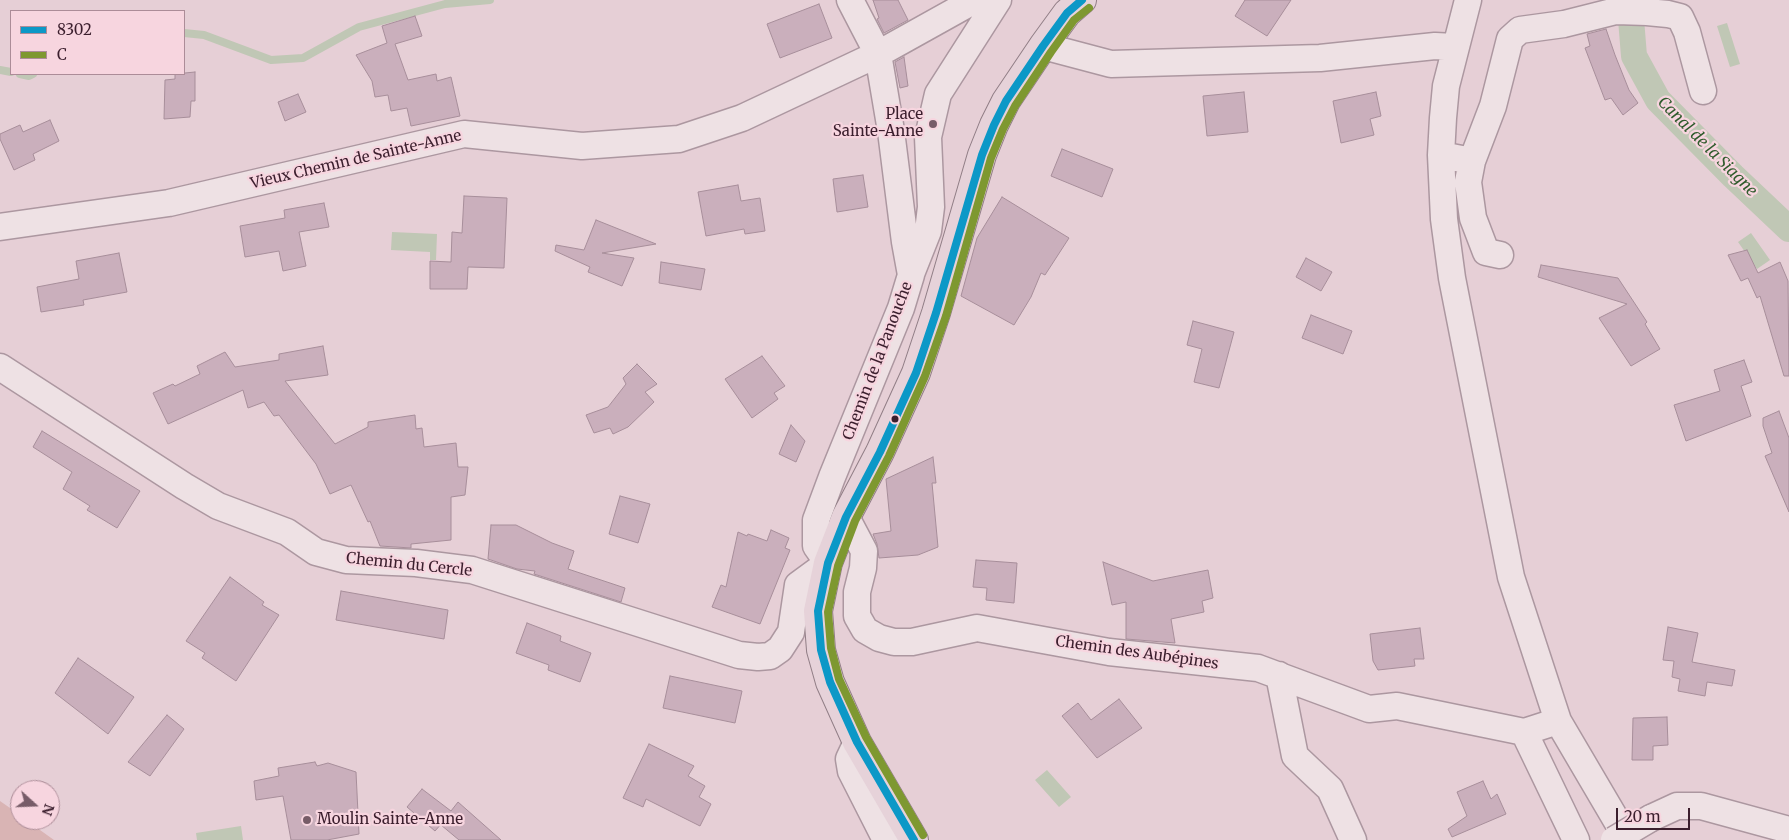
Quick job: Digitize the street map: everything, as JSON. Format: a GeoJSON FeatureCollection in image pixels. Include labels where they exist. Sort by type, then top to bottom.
{"type":"FeatureCollection","features":[{"type":"Feature","properties":{"kind":"main road"},"geometry":{"type":"LineString","coordinates":[[914,840],[857,742],[830,682],[822,650],[818,611],[828,563],[846,517],[880,452],[916,373],[936,313],[982,155],[994,125],[1006,101],[1067,13],[1082,0]]}},
{"type":"Feature","properties":{"kind":"street","name":"Chemin de la Panouche"},"geometry":{"type":"LineString","coordinates":[[828,563],[816,546],[816,520],[901,308],[911,275],[878,54],[850,0]]}},
{"type":"Feature","properties":{"kind":"street"},"geometry":{"type":"LineString","coordinates":[[878,54],[975,0]]}},
{"type":"Feature","properties":{"kind":"street"},"geometry":{"type":"LineString","coordinates":[[911,275],[928,231],[931,207],[928,137],[938,94],[998,0]]}},
{"type":"Feature","properties":{"kind":"street"},"geometry":{"type":"LineString","coordinates":[[1468,0],[1446,86],[1441,155],[1444,219],[1452,278],[1510,577],[1558,721],[1628,840]]}},
{"type":"Feature","properties":{"kind":"street"},"geometry":{"type":"LineString","coordinates":[[1500,255],[1486,252],[1473,218],[1468,182],[1472,161],[1493,106],[1510,39],[1520,30],[1564,24],[1616,11],[1647,12],[1680,17],[1687,32],[1703,91]]}},
{"type":"Feature","properties":{"kind":"street"},"geometry":{"type":"LineString","coordinates":[[1044,46],[1111,64],[1320,58],[1435,46],[1455,47]]}},
{"type":"Feature","properties":{"kind":"street","name":"Vieux Chemin de Sainte-Anne"},"geometry":{"type":"LineString","coordinates":[[0,227],[169,203],[464,134],[582,146],[679,139],[742,118],[878,54]]}},
{"type":"Feature","properties":{"kind":"street"},"geometry":{"type":"LineString","coordinates":[[1441,155],[1472,161]]}},
{"type":"Feature","properties":{"kind":"street","name":"Chemin du Cercle"},"geometry":{"type":"LineString","coordinates":[[0,367],[192,491],[218,506],[287,532],[316,552],[346,560],[416,563],[472,570],[739,655],[770,656],[780,649],[791,632],[798,585],[828,563]]}},
{"type":"Feature","properties":{"kind":"street","name":"Chemin des Aubépines"},"geometry":{"type":"LineString","coordinates":[[846,517],[864,551],[863,568],[857,592],[857,616],[865,630],[879,638],[894,642],[912,642],[978,628],[1109,652],[1258,668],[1369,709],[1397,706],[1524,732],[1558,721]]}},
{"type":"Feature","properties":{"kind":"street"},"geometry":{"type":"LineString","coordinates":[[1279,675],[1295,756],[1330,789],[1353,840]]}},
{"type":"Feature","properties":{"kind":"street"},"geometry":{"type":"LineString","coordinates":[[1524,732],[1576,840]]}},
{"type":"Feature","properties":{"kind":"street"},"geometry":{"type":"LineString","coordinates":[[857,742],[849,759],[851,771],[886,840]]}},
{"type":"Feature","properties":{"kind":"street"},"geometry":{"type":"LineString","coordinates":[[1614,840],[1651,818],[1677,806],[1701,806],[1789,830]]}},
{"type":"Feature","properties":{"kind":"shaded area"},"geometry":{"type":"Polygon","coordinates":[[[1727,23],[1740,64],[1730,67],[1717,26],[1727,23]]]}},
{"type":"Feature","properties":{"kind":"shaded area"},"geometry":{"type":"Polygon","coordinates":[[[392,232],[437,234],[436,260],[430,260],[430,252],[391,250],[392,232]]]}},
{"type":"Feature","properties":{"kind":"shaded area"},"geometry":{"type":"Polygon","coordinates":[[[1751,233],[1770,260],[1757,269],[1738,242],[1751,233]]]}},
{"type":"Feature","properties":{"kind":"shaded area"},"geometry":{"type":"Polygon","coordinates":[[[1047,770],[1071,797],[1059,807],[1035,780],[1047,770]]]}},
{"type":"Feature","properties":{"kind":"shaded area"},"geometry":{"type":"Polygon","coordinates":[[[0,801],[10,808],[10,830],[40,830],[54,840],[0,840],[0,801]]]}},
{"type":"Feature","properties":{"kind":"shaded area"},"geometry":{"type":"Polygon","coordinates":[[[241,826],[243,840],[197,840],[196,833],[241,826]]]}},
{"type":"Feature","properties":{"kind":"building"},"geometry":{"type":"Polygon","coordinates":[[[873,0],[898,0],[908,20],[884,33],[877,19],[879,18],[873,0]]]}},
{"type":"Feature","properties":{"kind":"building"},"geometry":{"type":"Polygon","coordinates":[[[1245,0],[1291,0],[1267,36],[1235,16],[1245,0]]]}},
{"type":"Feature","properties":{"kind":"building"},"geometry":{"type":"Polygon","coordinates":[[[819,4],[832,38],[780,58],[767,24],[819,4]]]}},
{"type":"Feature","properties":{"kind":"building"},"geometry":{"type":"Polygon","coordinates":[[[415,16],[422,36],[395,44],[408,80],[436,74],[437,81],[451,77],[460,116],[411,126],[407,108],[391,111],[388,95],[375,97],[372,81],[356,55],[387,43],[382,26],[415,16]]]}},
{"type":"Feature","properties":{"kind":"building"},"geometry":{"type":"Polygon","coordinates":[[[1606,29],[1629,90],[1638,103],[1623,115],[1611,98],[1605,100],[1585,48],[1590,46],[1587,34],[1606,29]]]}},
{"type":"Feature","properties":{"kind":"building"},"geometry":{"type":"Polygon","coordinates":[[[904,57],[908,86],[900,88],[895,62],[904,57]]]}},
{"type":"Feature","properties":{"kind":"building"},"geometry":{"type":"Polygon","coordinates":[[[195,72],[195,101],[191,101],[190,117],[164,119],[165,80],[175,79],[175,75],[185,75],[185,73],[195,72]]]}},
{"type":"Feature","properties":{"kind":"building"},"geometry":{"type":"Polygon","coordinates":[[[1244,92],[1248,132],[1207,136],[1203,96],[1244,92]]]}},
{"type":"Feature","properties":{"kind":"building"},"geometry":{"type":"Polygon","coordinates":[[[1376,92],[1381,116],[1370,119],[1374,135],[1341,143],[1333,101],[1376,92]]]}},
{"type":"Feature","properties":{"kind":"building"},"geometry":{"type":"Polygon","coordinates":[[[298,94],[306,112],[285,121],[278,102],[298,94]]]}},
{"type":"Feature","properties":{"kind":"building"},"geometry":{"type":"Polygon","coordinates":[[[50,120],[59,141],[33,154],[35,160],[14,170],[0,139],[0,134],[20,125],[23,132],[50,120]]]}},
{"type":"Feature","properties":{"kind":"building"},"geometry":{"type":"Polygon","coordinates":[[[1062,149],[1113,169],[1102,197],[1051,176],[1062,149]]]}},
{"type":"Feature","properties":{"kind":"building"},"geometry":{"type":"Polygon","coordinates":[[[863,175],[868,207],[837,212],[833,179],[863,175]]]}},
{"type":"Feature","properties":{"kind":"building"},"geometry":{"type":"Polygon","coordinates":[[[738,185],[741,201],[760,198],[765,231],[745,234],[744,229],[706,236],[698,192],[738,185]]]}},
{"type":"Feature","properties":{"kind":"building"},"geometry":{"type":"Polygon","coordinates":[[[464,196],[507,198],[504,268],[468,267],[467,289],[430,289],[430,261],[451,262],[452,232],[462,233],[464,196]]]}},
{"type":"Feature","properties":{"kind":"building"},"geometry":{"type":"Polygon","coordinates":[[[1002,197],[1069,238],[1045,275],[1041,273],[1031,297],[1014,325],[961,296],[977,238],[1002,197]]]}},
{"type":"Feature","properties":{"kind":"building"},"geometry":{"type":"Polygon","coordinates":[[[324,203],[329,227],[299,232],[306,266],[283,271],[279,251],[245,257],[240,226],[285,218],[284,210],[324,203]]]}},
{"type":"Feature","properties":{"kind":"building"},"geometry":{"type":"Polygon","coordinates":[[[596,220],[656,244],[602,253],[634,258],[622,286],[588,272],[590,267],[555,251],[556,245],[584,250],[596,220]]]}},
{"type":"Feature","properties":{"kind":"building"},"geometry":{"type":"Polygon","coordinates":[[[1747,250],[1758,273],[1780,262],[1788,281],[1789,376],[1784,376],[1760,296],[1757,298],[1748,278],[1741,281],[1728,255],[1747,250]]]}},
{"type":"Feature","properties":{"kind":"building"},"geometry":{"type":"Polygon","coordinates":[[[119,253],[127,292],[83,300],[84,305],[41,312],[37,287],[79,279],[76,261],[119,253]]]}},
{"type":"Feature","properties":{"kind":"building"},"geometry":{"type":"Polygon","coordinates":[[[1306,258],[1332,272],[1321,291],[1296,277],[1306,258]]]}},
{"type":"Feature","properties":{"kind":"building"},"geometry":{"type":"Polygon","coordinates":[[[661,262],[705,269],[701,290],[659,283],[661,262]]]}},
{"type":"Feature","properties":{"kind":"building"},"geometry":{"type":"Polygon","coordinates":[[[1541,265],[1618,278],[1647,322],[1645,324],[1660,349],[1631,366],[1599,318],[1627,304],[1538,277],[1541,265]]]}},
{"type":"Feature","properties":{"kind":"building"},"geometry":{"type":"Polygon","coordinates":[[[1311,315],[1352,331],[1343,354],[1302,338],[1311,315]]]}},
{"type":"Feature","properties":{"kind":"building"},"geometry":{"type":"Polygon","coordinates":[[[1193,321],[1234,332],[1219,388],[1194,382],[1202,349],[1187,345],[1193,321]]]}},
{"type":"Feature","properties":{"kind":"building"},"geometry":{"type":"Polygon","coordinates":[[[323,346],[328,375],[285,381],[335,444],[368,427],[368,422],[415,415],[416,429],[422,428],[424,447],[456,443],[458,467],[468,467],[465,495],[451,497],[451,540],[411,544],[411,548],[380,546],[370,521],[368,522],[351,485],[330,494],[316,464],[279,415],[274,416],[264,402],[248,408],[243,390],[168,424],[153,393],[173,384],[175,386],[200,374],[197,366],[225,352],[235,367],[279,360],[279,354],[323,346]]]}},
{"type":"Feature","properties":{"kind":"building"},"geometry":{"type":"Polygon","coordinates":[[[762,356],[785,386],[774,393],[778,399],[752,418],[725,379],[762,356]]]}},
{"type":"Feature","properties":{"kind":"building"},"geometry":{"type":"Polygon","coordinates":[[[1744,360],[1752,382],[1741,386],[1751,416],[1686,441],[1674,405],[1720,391],[1714,370],[1744,360]]]}},
{"type":"Feature","properties":{"kind":"building"},"geometry":{"type":"Polygon","coordinates":[[[637,364],[657,384],[645,392],[654,402],[628,427],[613,434],[610,428],[594,433],[586,415],[608,407],[626,384],[623,378],[637,364]]]}},
{"type":"Feature","properties":{"kind":"building"},"geometry":{"type":"Polygon","coordinates":[[[1779,411],[1789,438],[1789,512],[1765,456],[1772,453],[1763,426],[1763,418],[1779,411]]]}},
{"type":"Feature","properties":{"kind":"building"},"geometry":{"type":"Polygon","coordinates":[[[791,425],[805,441],[796,462],[779,454],[791,425]]]}},
{"type":"Feature","properties":{"kind":"building"},"geometry":{"type":"Polygon","coordinates":[[[42,431],[140,491],[117,528],[87,510],[90,506],[63,489],[72,472],[33,447],[42,431]]]}},
{"type":"Feature","properties":{"kind":"building"},"geometry":{"type":"Polygon","coordinates":[[[933,457],[936,483],[932,483],[938,547],[918,555],[879,558],[873,534],[891,531],[886,479],[933,457]]]}},
{"type":"Feature","properties":{"kind":"building"},"geometry":{"type":"Polygon","coordinates":[[[620,496],[650,504],[638,543],[609,534],[620,496]]]}},
{"type":"Feature","properties":{"kind":"building"},"geometry":{"type":"Polygon","coordinates":[[[491,525],[516,525],[552,543],[574,551],[568,569],[625,588],[621,602],[534,574],[535,571],[517,569],[488,559],[491,525]]]}},
{"type":"Feature","properties":{"kind":"building"},"geometry":{"type":"Polygon","coordinates":[[[771,530],[789,538],[785,548],[790,550],[760,624],[712,607],[721,585],[726,587],[738,532],[767,541],[771,530]]]}},
{"type":"Feature","properties":{"kind":"building"},"geometry":{"type":"Polygon","coordinates":[[[976,560],[1017,563],[1014,603],[986,600],[987,588],[973,587],[976,560]]]}},
{"type":"Feature","properties":{"kind":"building"},"geometry":{"type":"Polygon","coordinates":[[[1103,562],[1153,581],[1208,570],[1213,598],[1202,601],[1204,612],[1171,619],[1175,643],[1126,639],[1126,602],[1112,605],[1103,562]]]}},
{"type":"Feature","properties":{"kind":"building"},"geometry":{"type":"Polygon","coordinates":[[[230,577],[264,602],[262,605],[279,615],[236,681],[202,658],[205,653],[186,641],[230,577]]]}},
{"type":"Feature","properties":{"kind":"building"},"geometry":{"type":"Polygon","coordinates":[[[341,591],[448,610],[444,639],[336,620],[341,591]]]}},
{"type":"Feature","properties":{"kind":"building"},"geometry":{"type":"Polygon","coordinates":[[[527,623],[561,636],[560,641],[591,653],[580,682],[548,670],[549,665],[516,653],[527,623]]]}},
{"type":"Feature","properties":{"kind":"building"},"geometry":{"type":"Polygon","coordinates":[[[1668,627],[1698,633],[1692,662],[1735,670],[1732,686],[1707,682],[1705,696],[1678,691],[1680,679],[1672,677],[1674,661],[1663,660],[1668,627]]]}},
{"type":"Feature","properties":{"kind":"building"},"geometry":{"type":"Polygon","coordinates":[[[1420,628],[1424,659],[1414,659],[1415,666],[1378,670],[1373,661],[1370,634],[1420,628]]]}},
{"type":"Feature","properties":{"kind":"building"},"geometry":{"type":"Polygon","coordinates":[[[78,658],[134,697],[108,734],[55,693],[78,658]]]}},
{"type":"Feature","properties":{"kind":"building"},"geometry":{"type":"Polygon","coordinates":[[[670,676],[742,691],[735,723],[663,708],[670,676]]]}},
{"type":"Feature","properties":{"kind":"building"},"geometry":{"type":"Polygon","coordinates":[[[1119,699],[1142,728],[1097,758],[1062,716],[1078,703],[1091,720],[1119,699]]]}},
{"type":"Feature","properties":{"kind":"building"},"geometry":{"type":"Polygon","coordinates":[[[167,715],[184,729],[150,776],[128,762],[167,715]]]}},
{"type":"Feature","properties":{"kind":"building"},"geometry":{"type":"Polygon","coordinates":[[[1667,717],[1668,745],[1653,746],[1653,760],[1632,760],[1633,718],[1667,717]]]}},
{"type":"Feature","properties":{"kind":"building"},"geometry":{"type":"Polygon","coordinates":[[[649,744],[694,766],[688,776],[705,786],[699,797],[711,804],[700,826],[646,799],[643,807],[623,798],[649,744]]]}},
{"type":"Feature","properties":{"kind":"building"},"geometry":{"type":"Polygon","coordinates":[[[315,762],[317,766],[328,763],[356,772],[359,834],[327,840],[291,840],[283,796],[256,800],[254,781],[279,776],[278,768],[315,762]]]}},
{"type":"Feature","properties":{"kind":"building"},"geometry":{"type":"Polygon","coordinates":[[[1483,781],[1491,799],[1497,794],[1506,814],[1452,837],[1448,829],[1467,816],[1457,792],[1483,781]]]}},
{"type":"Feature","properties":{"kind":"building"},"geometry":{"type":"Polygon","coordinates":[[[422,789],[451,811],[458,802],[501,840],[459,840],[441,825],[442,823],[435,831],[407,807],[422,789]]]}},
{"type":"Feature","properties":{"kind":"waterway"},"geometry":{"type":"LineString","coordinates":[[185,33],[204,35],[271,60],[303,58],[359,27],[445,4],[490,0]]}},
{"type":"Feature","properties":{"kind":"waterway","name":"Canal de la Siagne"},"geometry":{"type":"LineString","coordinates":[[1638,0],[1631,19],[1634,56],[1658,100],[1733,176],[1789,229]]}},
{"type":"Feature","properties":{"kind":"waterway"},"geometry":{"type":"LineString","coordinates":[[0,70],[10,72]]}},
{"type":"Feature","properties":{"kind":"waterway"},"geometry":{"type":"LineString","coordinates":[[24,75],[31,75]]}},
{"type":"Feature","properties":{"kind":"transit line","name":"8302"},"geometry":{"type":"LineString","coordinates":[[914,840],[857,742],[830,682],[821,650],[818,611],[828,563],[846,517],[880,452],[916,373],[936,313],[982,155],[994,125],[1006,101],[1043,46],[1067,13],[1082,0]]}},
{"type":"Feature","properties":{"kind":"transit line","name":"C"},"geometry":{"type":"LineString","coordinates":[[923,835],[866,737],[839,679],[831,648],[828,612],[838,566],[855,521],[889,456],[925,376],[946,316],[991,158],[1003,129],[1015,106],[1051,52],[1074,20],[1089,8]]}},
{"type":"Feature","properties":{"kind":"place","name":"Place Sainte-Anne"},"geometry":{"type":"Point","coordinates":[933,124]}},
{"type":"Feature","properties":{"kind":"place","name":"Moulin Sainte-Anne"},"geometry":{"type":"Point","coordinates":[307,820]}}]}
